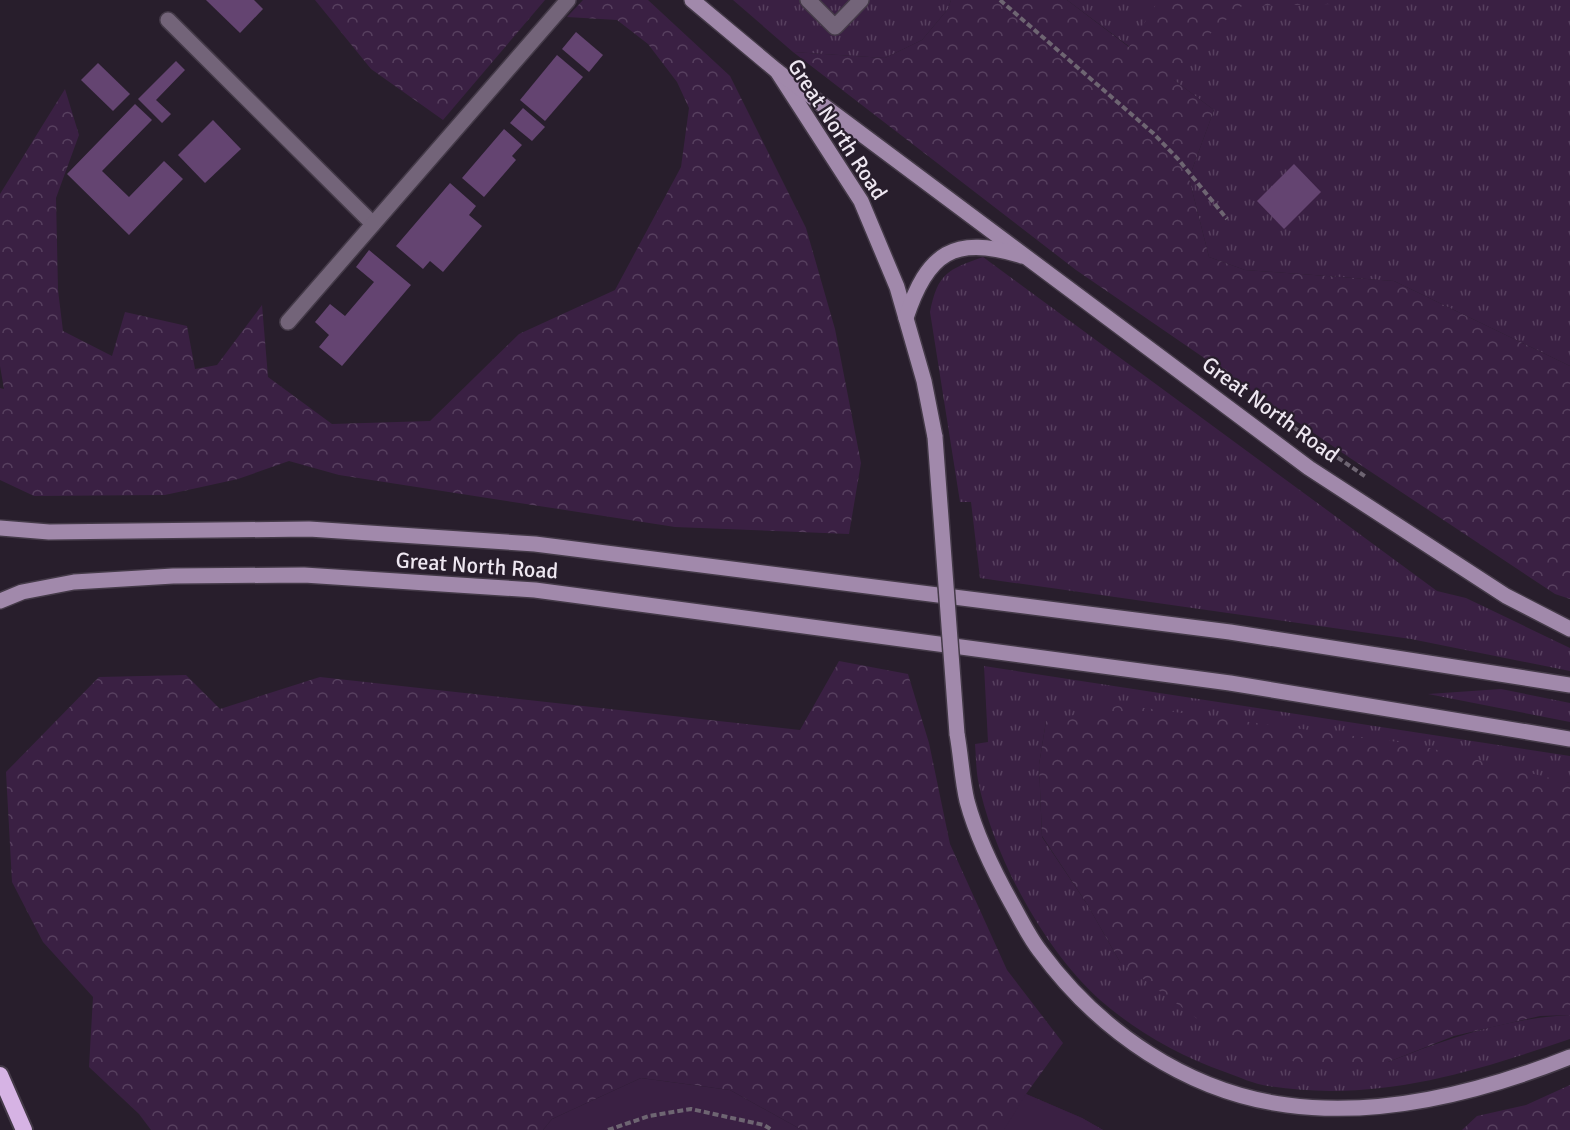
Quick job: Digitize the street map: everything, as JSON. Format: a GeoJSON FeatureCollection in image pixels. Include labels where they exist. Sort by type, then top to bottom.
{"type":"FeatureCollection","features":[{"type":"Feature","properties":{"kind":"highway"},"geometry":{"type":"LineString","coordinates":[[0,1075],[24,1130]]}},
{"type":"Feature","properties":{"kind":"main road","name":"Great North Road"},"geometry":{"type":"LineString","coordinates":[[692,0],[777,71],[1033,259],[1310,468],[1506,596],[1570,629]]}},
{"type":"Feature","properties":{"kind":"main road","name":"Great North Road"},"geometry":{"type":"LineString","coordinates":[[777,71],[861,201],[897,287],[924,381],[935,437],[957,734],[967,801],[990,866],[1039,950],[1082,1002],[1119,1035],[1185,1074],[1230,1092],[1287,1105],[1364,1107],[1429,1099],[1478,1088],[1570,1058]]}},
{"type":"Feature","properties":{"kind":"main road"},"geometry":{"type":"LineString","coordinates":[[906,318],[915,289],[931,264],[953,250],[982,246],[1033,259]]}},
{"type":"Feature","properties":{"kind":"main road","name":"Great North Road"},"geometry":{"type":"LineString","coordinates":[[0,528],[49,532],[309,529],[535,544],[1230,632],[1570,685]]}},
{"type":"Feature","properties":{"kind":"main road","name":"Great North Road"},"geometry":{"type":"LineString","coordinates":[[0,601],[22,592],[74,582],[173,576],[304,575],[535,590],[1230,683],[1570,740]]}},
{"type":"Feature","properties":{"kind":"lane"},"geometry":{"type":"LineString","coordinates":[[288,322],[568,0]]}},
{"type":"Feature","properties":{"kind":"lane"},"geometry":{"type":"LineString","coordinates":[[808,0],[835,27],[861,0]]}},
{"type":"Feature","properties":{"kind":"lane"},"geometry":{"type":"LineString","coordinates":[[168,20],[373,224]]}},
{"type":"Feature","properties":{"kind":"path"},"geometry":{"type":"LineString","coordinates":[[1000,0],[1152,133],[1178,159],[1227,219]]}},
{"type":"Feature","properties":{"kind":"path"},"geometry":{"type":"LineString","coordinates":[[608,1130],[649,1116],[691,1108],[764,1125],[772,1130]]}},
{"type":"Feature","properties":{"kind":"green space"},"geometry":{"type":"Polygon","coordinates":[[[315,0],[545,0],[443,120],[371,69],[315,0]]]}},
{"type":"Feature","properties":{"kind":"green space"},"geometry":{"type":"Polygon","coordinates":[[[583,0],[648,0],[730,76],[806,228],[835,329],[861,463],[849,534],[675,527],[339,475],[289,461],[238,479],[165,495],[34,496],[0,480],[0,388],[4,389],[0,366],[0,194],[65,89],[79,135],[56,198],[58,290],[63,331],[112,356],[125,312],[187,326],[195,369],[217,365],[262,305],[268,377],[332,424],[430,421],[519,334],[615,290],[681,167],[689,108],[677,82],[648,44],[617,20],[567,17],[583,0]]]}},
{"type":"Feature","properties":{"kind":"green space"},"geometry":{"type":"Polygon","coordinates":[[[733,0],[951,0],[948,9],[922,40],[885,58],[793,52],[733,0]]]}},
{"type":"Feature","properties":{"kind":"green space"},"geometry":{"type":"Polygon","coordinates":[[[951,0],[1067,0],[1129,47],[1159,0],[1335,0],[1332,4],[1242,6],[1211,33],[1174,80],[1214,110],[1189,178],[1209,257],[1245,270],[1394,281],[1570,366],[1570,599],[1555,594],[1350,458],[1076,270],[793,52],[885,58],[922,40],[948,9],[951,0]]]}},
{"type":"Feature","properties":{"kind":"green space"},"geometry":{"type":"Polygon","coordinates":[[[1067,0],[1570,0],[1570,366],[1394,281],[1245,270],[1209,257],[1189,178],[1214,110],[1067,0]]]}},
{"type":"Feature","properties":{"kind":"green space"},"geometry":{"type":"Polygon","coordinates":[[[983,257],[1437,591],[1466,598],[1570,648],[1570,671],[1411,639],[980,578],[971,502],[960,502],[930,312],[937,289],[946,275],[983,257]]]}},
{"type":"Feature","properties":{"kind":"green space"},"geometry":{"type":"Polygon","coordinates":[[[839,661],[908,674],[929,743],[950,844],[1007,970],[1063,1043],[1026,1094],[1082,1118],[1103,1130],[802,1130],[730,1090],[641,1078],[552,1119],[543,1130],[151,1130],[139,1114],[89,1067],[93,997],[43,942],[12,882],[6,772],[99,677],[186,675],[220,709],[320,677],[800,730],[839,661]]]}},
{"type":"Feature","properties":{"kind":"green space"},"geometry":{"type":"Polygon","coordinates":[[[984,666],[1570,756],[1570,783],[1046,721],[1039,765],[1042,837],[1087,904],[1120,962],[1388,1062],[1477,1031],[1546,1017],[1570,1015],[1570,1039],[1496,1063],[1422,1082],[1347,1091],[1308,1090],[1257,1084],[1208,1066],[1144,1033],[1100,1000],[1059,955],[1040,928],[1008,869],[985,809],[977,776],[975,744],[988,742],[984,666]]]}},
{"type":"Feature","properties":{"kind":"green space"},"geometry":{"type":"Polygon","coordinates":[[[1501,689],[1570,703],[1570,722],[1428,694],[1501,689]]]}},
{"type":"Feature","properties":{"kind":"green space"},"geometry":{"type":"Polygon","coordinates":[[[1122,705],[1413,744],[1570,783],[1570,1015],[1540,1016],[1454,1036],[1388,1062],[1298,1062],[1244,1053],[1120,962],[1087,904],[1042,836],[1039,765],[1046,721],[1122,705]]]}},
{"type":"Feature","properties":{"kind":"green space"},"geometry":{"type":"Polygon","coordinates":[[[641,1078],[730,1090],[802,1130],[543,1130],[552,1119],[641,1078]]]}},
{"type":"Feature","properties":{"kind":"green space"},"geometry":{"type":"Polygon","coordinates":[[[1570,1085],[1570,1130],[1462,1130],[1477,1116],[1526,1105],[1570,1085]]]}},
{"type":"Feature","properties":{"kind":"green space"},"geometry":{"type":"Polygon","coordinates":[[[1026,1094],[1082,1118],[1103,1130],[1004,1130],[1026,1094]]]}},
{"type":"Feature","properties":{"kind":"building"},"geometry":{"type":"Polygon","coordinates":[[[206,0],[254,0],[263,9],[240,33],[206,0]]]}},
{"type":"Feature","properties":{"kind":"building"},"geometry":{"type":"Polygon","coordinates":[[[576,32],[603,55],[589,72],[562,49],[576,32]]]}},
{"type":"Feature","properties":{"kind":"building"},"geometry":{"type":"Polygon","coordinates":[[[557,55],[583,77],[545,121],[520,100],[557,55]]]}},
{"type":"Feature","properties":{"kind":"building"},"geometry":{"type":"Polygon","coordinates":[[[176,61],[185,70],[156,100],[171,114],[162,123],[138,99],[176,61]]]}},
{"type":"Feature","properties":{"kind":"building"},"geometry":{"type":"Polygon","coordinates":[[[98,63],[130,94],[113,111],[81,80],[98,63]]]}},
{"type":"Feature","properties":{"kind":"building"},"geometry":{"type":"Polygon","coordinates":[[[135,104],[152,120],[102,171],[129,197],[164,161],[183,179],[129,235],[67,174],[135,104]]]}},
{"type":"Feature","properties":{"kind":"building"},"geometry":{"type":"Polygon","coordinates":[[[523,108],[545,127],[532,141],[510,123],[523,108]]]}},
{"type":"Feature","properties":{"kind":"building"},"geometry":{"type":"Polygon","coordinates":[[[213,120],[241,149],[205,183],[178,155],[213,120]]]}},
{"type":"Feature","properties":{"kind":"building"},"geometry":{"type":"Polygon","coordinates":[[[504,129],[522,145],[512,156],[516,160],[484,197],[462,178],[504,129]]]}},
{"type":"Feature","properties":{"kind":"building"},"geometry":{"type":"Polygon","coordinates":[[[1294,164],[1321,192],[1284,229],[1257,201],[1294,164]]]}},
{"type":"Feature","properties":{"kind":"building"},"geometry":{"type":"Polygon","coordinates":[[[450,183],[476,206],[469,215],[482,226],[443,272],[430,261],[423,269],[396,246],[450,183]]]}},
{"type":"Feature","properties":{"kind":"building"},"geometry":{"type":"Polygon","coordinates":[[[369,250],[411,285],[342,366],[319,347],[329,335],[315,322],[330,304],[345,316],[374,282],[356,267],[369,250]]]}}]}
